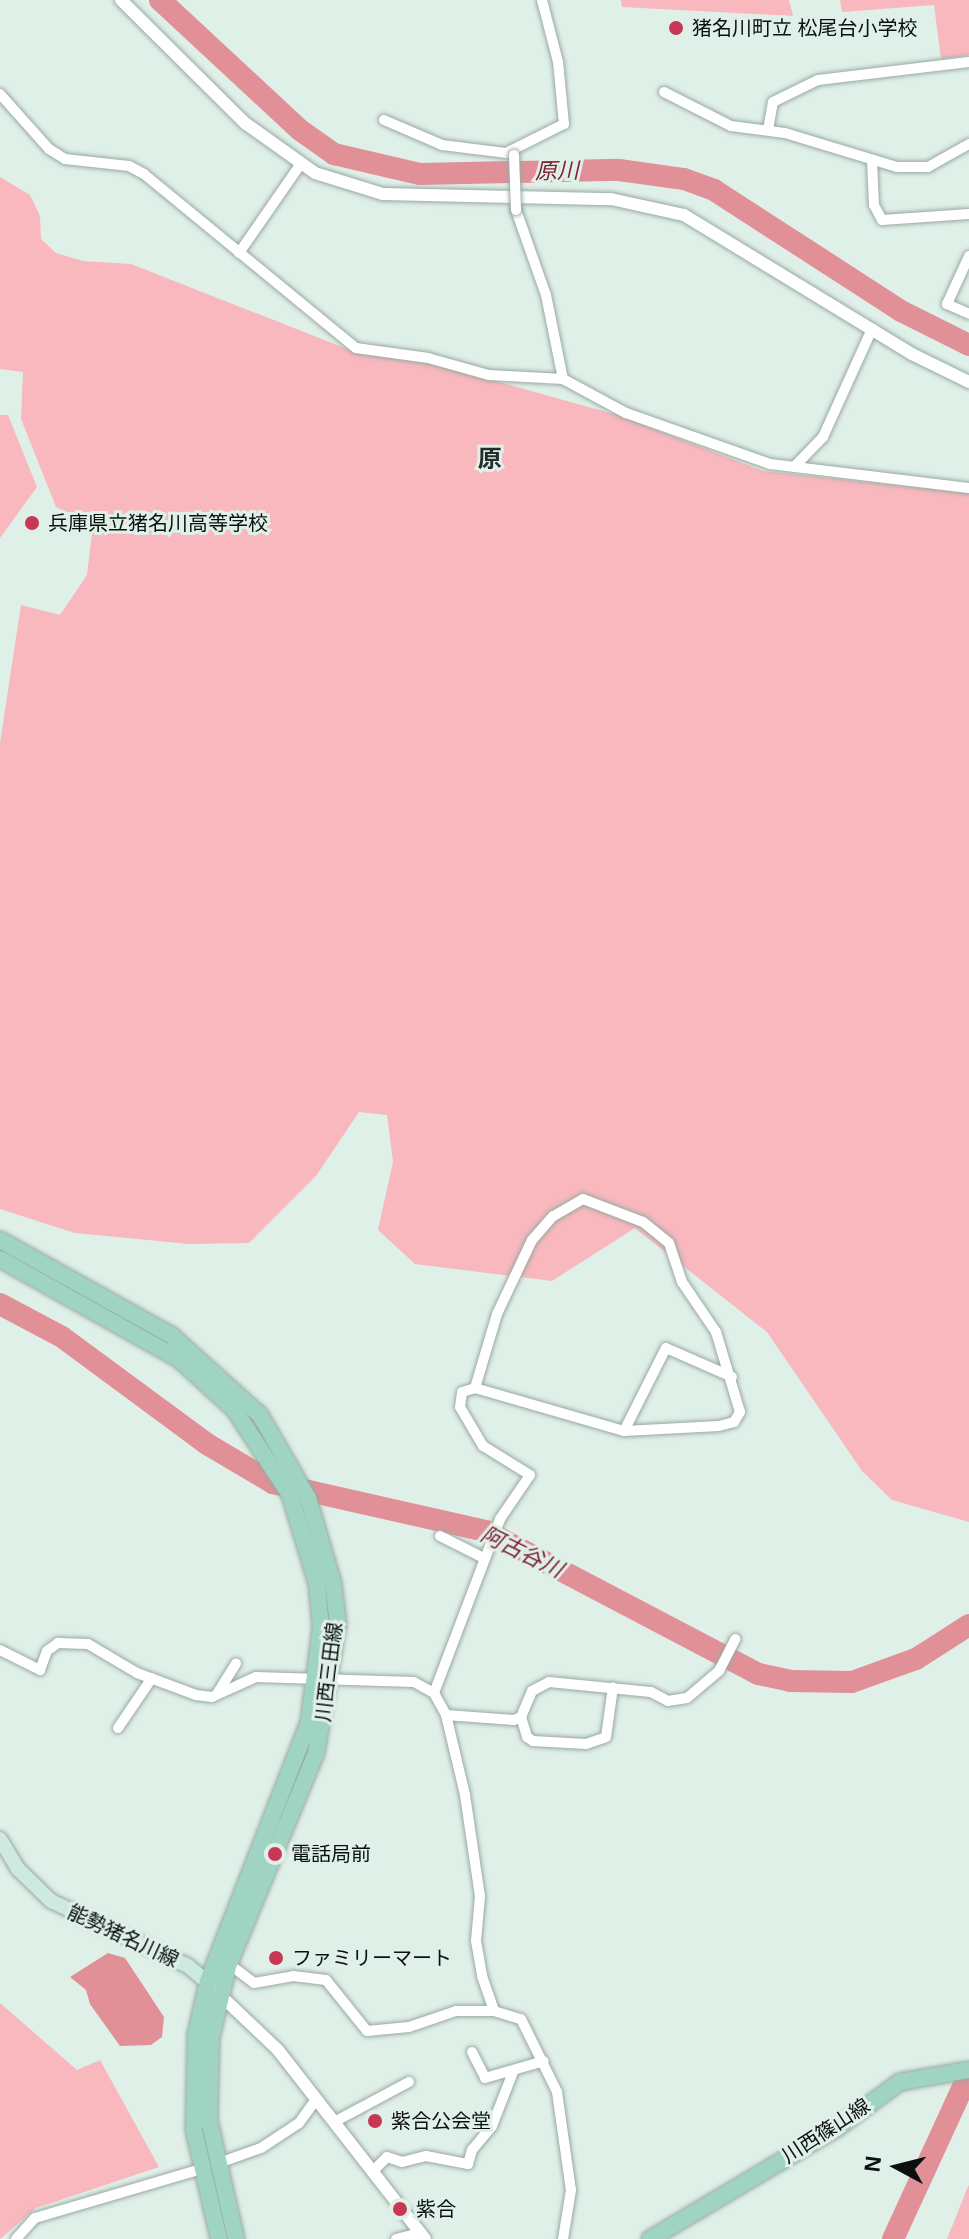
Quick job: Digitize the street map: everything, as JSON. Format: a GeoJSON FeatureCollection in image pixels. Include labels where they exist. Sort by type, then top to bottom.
{"type":"FeatureCollection","features":[{"type":"Feature","properties":{"kind":"main road","name":"川西三田線"},"geometry":{"type":"LineString","coordinates":[[0,1240],[181,1343],[260,1415],[297,1473],[316,1519],[338,1623],[324,1682],[299,1757],[213,1988],[192,2083],[209,2167],[233,2238]]}},
{"type":"Feature","properties":{"kind":"main road","name":"川西三田線"},"geometry":{"type":"LineString","coordinates":[[0,1259],[179,1359],[234,1409],[268,1456],[297,1513],[317,1584],[321,1627],[324,1682],[316,1753],[229,1964],[213,1988]]}},
{"type":"Feature","properties":{"kind":"main road","name":"能勢猪名川線"},"geometry":{"type":"LineString","coordinates":[[0,1839],[18,1869],[51,1901],[122,1931],[213,1988]]}},
{"type":"Feature","properties":{"kind":"main road","name":"川西篠山線"},"geometry":{"type":"LineString","coordinates":[[650,2239],[837,2128],[900,2082],[943,2072],[969,2070]]}},
{"type":"Feature","properties":{"kind":"street"},"geometry":{"type":"LineString","coordinates":[[121,0],[245,123],[300,165],[383,194],[587,197],[662,208],[720,234],[872,329],[969,382]]}},
{"type":"Feature","properties":{"kind":"street"},"geometry":{"type":"LineString","coordinates":[[384,120],[442,145],[506,153],[514,152],[564,124],[558,62],[542,0]]}},
{"type":"Feature","properties":{"kind":"street"},"geometry":{"type":"LineString","coordinates":[[768,130],[773,102],[818,80],[969,62]]}},
{"type":"Feature","properties":{"kind":"street"},"geometry":{"type":"LineString","coordinates":[[664,92],[712,120],[768,130],[872,160],[928,167],[969,144]]}},
{"type":"Feature","properties":{"kind":"street"},"geometry":{"type":"LineString","coordinates":[[0,94],[49,149],[65,159],[129,166],[144,174],[356,348],[428,358],[489,375],[563,379],[626,413],[739,456],[794,467],[969,488]]}},
{"type":"Feature","properties":{"kind":"street"},"geometry":{"type":"LineString","coordinates":[[514,152],[516,210],[546,295],[563,379]]}},
{"type":"Feature","properties":{"kind":"street"},"geometry":{"type":"LineString","coordinates":[[872,160],[874,205],[882,220],[969,214]]}},
{"type":"Feature","properties":{"kind":"street"},"geometry":{"type":"LineString","coordinates":[[239,253],[300,165]]}},
{"type":"Feature","properties":{"kind":"street"},"geometry":{"type":"LineString","coordinates":[[969,256],[947,304],[969,314]]}},
{"type":"Feature","properties":{"kind":"street"},"geometry":{"type":"LineString","coordinates":[[794,467],[823,437],[872,329]]}},
{"type":"Feature","properties":{"kind":"street"},"geometry":{"type":"LineString","coordinates":[[434,1693],[500,1519],[530,1475],[483,1446],[470,1428],[460,1398],[475,1388],[497,1314],[532,1240],[553,1216],[583,1199],[643,1222],[669,1243],[682,1282],[708,1314],[732,1377],[740,1412],[734,1422],[624,1431],[475,1388]]}},
{"type":"Feature","properties":{"kind":"street"},"geometry":{"type":"LineString","coordinates":[[624,1431],[666,1348],[732,1377]]}},
{"type":"Feature","properties":{"kind":"street"},"geometry":{"type":"LineString","coordinates":[[440,1536],[486,1554]]}},
{"type":"Feature","properties":{"kind":"street"},"geometry":{"type":"LineString","coordinates":[[613,1687],[606,1737],[586,1744],[533,1741],[527,1737],[521,1717],[538,1685],[613,1687],[651,1692],[668,1701],[687,1698],[719,1671],[735,1639]]}},
{"type":"Feature","properties":{"kind":"street"},"geometry":{"type":"LineString","coordinates":[[0,1650],[40,1670],[47,1651],[58,1643],[88,1644],[152,1678],[196,1695],[217,1694],[256,1677],[324,1682],[414,1682],[434,1693],[446,1715],[480,1896],[476,1941],[494,2011]]}},
{"type":"Feature","properties":{"kind":"street"},"geometry":{"type":"LineString","coordinates":[[217,1694],[236,1663]]}},
{"type":"Feature","properties":{"kind":"street"},"geometry":{"type":"LineString","coordinates":[[118,1728],[152,1678]]}},
{"type":"Feature","properties":{"kind":"street"},"geometry":{"type":"LineString","coordinates":[[446,1715],[521,1717]]}},
{"type":"Feature","properties":{"kind":"street"},"geometry":{"type":"LineString","coordinates":[[229,1964],[254,1983],[293,1976],[326,1980],[367,2031],[409,2027],[456,2011],[494,2011],[521,2019],[544,2061],[568,2141],[571,2190],[563,2239]]}},
{"type":"Feature","properties":{"kind":"street"},"geometry":{"type":"LineString","coordinates":[[213,1988],[278,2050],[423,2236]]}},
{"type":"Feature","properties":{"kind":"street"},"geometry":{"type":"LineString","coordinates":[[472,2052],[485,2078],[544,2061]]}},
{"type":"Feature","properties":{"kind":"street"},"geometry":{"type":"LineString","coordinates":[[372,2172],[387,2157],[402,2162],[426,2156],[468,2164],[472,2150],[492,2126],[513,2072]]}},
{"type":"Feature","properties":{"kind":"street"},"geometry":{"type":"LineString","coordinates":[[334,2122],[409,2082]]}},
{"type":"Feature","properties":{"kind":"street"},"geometry":{"type":"LineString","coordinates":[[16,2239],[35,2218],[209,2167],[261,2148],[299,2123],[316,2100]]}},
{"type":"Feature","properties":{"kind":"street"},"geometry":{"type":"LineString","coordinates":[[396,2239],[423,2236]]}},
{"type":"Feature","properties":{"kind":"shaded area"},"geometry":{"type":"Polygon","coordinates":[[[621,0],[789,0],[793,16],[622,7],[621,0]]]}},
{"type":"Feature","properties":{"kind":"shaded area"},"geometry":{"type":"Polygon","coordinates":[[[840,0],[969,0],[969,55],[941,59],[934,5],[842,12],[840,0]]]}},
{"type":"Feature","properties":{"kind":"shaded area"},"geometry":{"type":"Polygon","coordinates":[[[0,177],[30,195],[40,216],[41,239],[56,253],[83,261],[131,264],[360,354],[431,363],[617,415],[763,471],[969,493],[969,1522],[892,1500],[862,1471],[767,1332],[635,1228],[552,1281],[415,1264],[378,1230],[393,1162],[387,1115],[359,1112],[316,1176],[249,1243],[189,1244],[75,1233],[0,1209],[0,743],[21,605],[60,615],[87,575],[93,525],[56,507],[21,419],[23,372],[0,369],[0,177]]]}},
{"type":"Feature","properties":{"kind":"shaded area"},"geometry":{"type":"Polygon","coordinates":[[[0,415],[8,415],[37,487],[0,538],[0,415]]]}},
{"type":"Feature","properties":{"kind":"shaded area"},"geometry":{"type":"Polygon","coordinates":[[[108,1953],[125,1958],[164,2017],[162,2037],[151,2045],[120,2046],[90,2004],[86,1990],[70,1977],[108,1953]]]}},
{"type":"Feature","properties":{"kind":"shaded area"},"geometry":{"type":"Polygon","coordinates":[[[0,2003],[77,2070],[100,2060],[159,2167],[36,2208],[0,2239],[0,2003]]]}},
{"type":"Feature","properties":{"kind":"shaded area"},"geometry":{"type":"Polygon","coordinates":[[[969,2185],[969,2239],[947,2239],[967,2189],[969,2185]]]}},
{"type":"Feature","properties":{"kind":"waterway","name":"原川"},"geometry":{"type":"LineString","coordinates":[[160,0],[300,130],[334,154],[420,174],[619,170],[684,179],[714,190],[901,311],[969,345]]}},
{"type":"Feature","properties":{"kind":"waterway","name":"阿古谷川"},"geometry":{"type":"LineString","coordinates":[[0,1304],[62,1337],[207,1444],[273,1483],[486,1531],[758,1674],[790,1681],[852,1682],[916,1659],[969,1625]]}},
{"type":"Feature","properties":{"kind":"waterway"},"geometry":{"type":"LineString","coordinates":[[893,2239],[969,2074]]}},
{"type":"Feature","properties":{"kind":"place","name":"猪名川町立 松尾台小学校"},"geometry":{"type":"Point","coordinates":[676,28]}},
{"type":"Feature","properties":{"kind":"place","name":"兵庫県立猪名川高等学校"},"geometry":{"type":"Point","coordinates":[32,523]}},
{"type":"Feature","properties":{"kind":"place","name":"電話局前"},"geometry":{"type":"Point","coordinates":[275,1854]}},
{"type":"Feature","properties":{"kind":"place","name":"ファミリーマート"},"geometry":{"type":"Point","coordinates":[276,1958]}},
{"type":"Feature","properties":{"kind":"place","name":"紫合公会堂"},"geometry":{"type":"Point","coordinates":[375,2121]}},
{"type":"Feature","properties":{"kind":"place","name":"紫合"},"geometry":{"type":"Point","coordinates":[400,2209]}},
{"type":"Feature","properties":{"kind":"district","name":"原"},"geometry":{"type":"Point","coordinates":[490,459]}}]}
